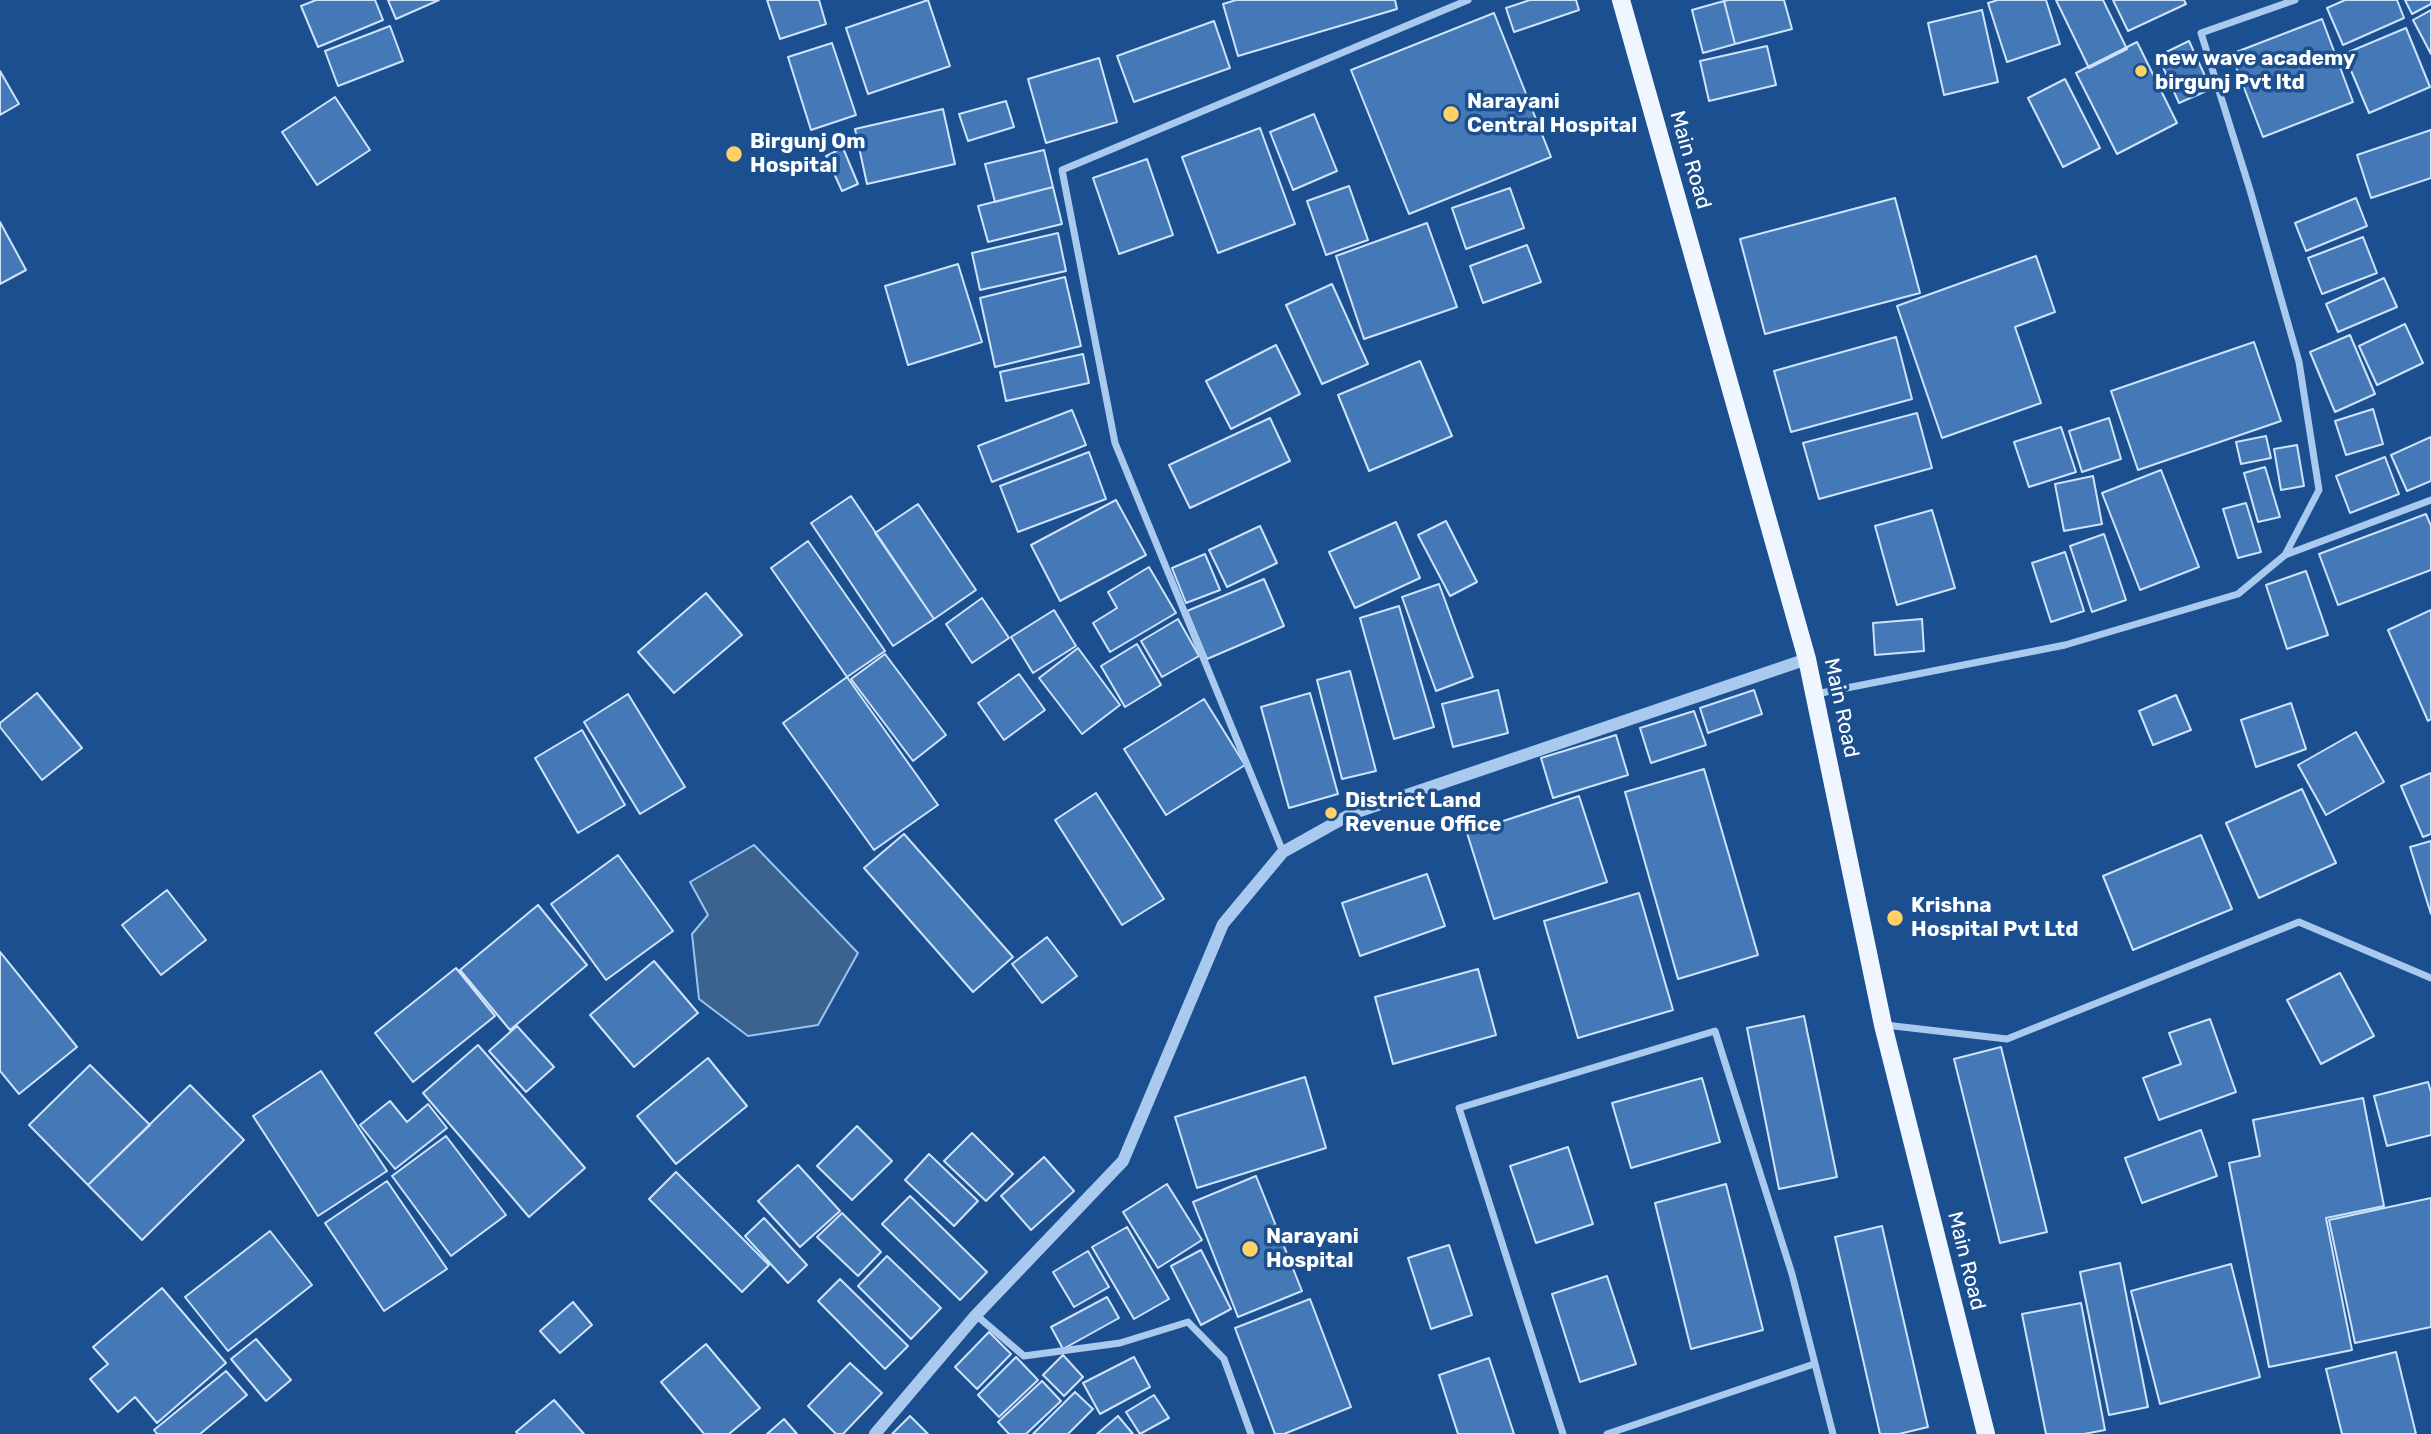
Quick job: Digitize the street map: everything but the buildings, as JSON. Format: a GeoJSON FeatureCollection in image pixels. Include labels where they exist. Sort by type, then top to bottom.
{"type":"FeatureCollection","features":[{"type":"Feature","properties":{"kind":"main road","name":"Main Road"},"geometry":{"type":"LineString","coordinates":[[1621,0],[1807,659],[1883,1025],[1986,1434]]}},
{"type":"Feature","properties":{"kind":"street"},"geometry":{"type":"LineString","coordinates":[[1283,852],[1115,443],[1062,170],[1468,0]]}},
{"type":"Feature","properties":{"kind":"street"},"geometry":{"type":"LineString","coordinates":[[2285,555],[2319,490],[2301,375],[2250,190],[2201,33],[2295,0]]}},
{"type":"Feature","properties":{"kind":"street"},"geometry":{"type":"LineString","coordinates":[[1815,694],[2065,645],[2238,594],[2285,555],[2431,500]]}},
{"type":"Feature","properties":{"kind":"street"},"geometry":{"type":"LineString","coordinates":[[875,1434],[976,1315],[1123,1161],[1223,924],[1283,852],[1351,814],[1807,659]]}},
{"type":"Feature","properties":{"kind":"street"},"geometry":{"type":"LineString","coordinates":[[1883,1025],[2007,1039],[2300,922],[2431,978]]}},
{"type":"Feature","properties":{"kind":"street"},"geometry":{"type":"LineString","coordinates":[[1563,1434],[1459,1108],[1716,1031],[1792,1274],[1833,1434]]}},
{"type":"Feature","properties":{"kind":"street"},"geometry":{"type":"LineString","coordinates":[[976,1315],[1024,1356],[1120,1343],[1188,1322],[1224,1359],[1251,1434]]}},
{"type":"Feature","properties":{"kind":"street"},"geometry":{"type":"LineString","coordinates":[[1607,1434],[1814,1364]]}},
{"type":"Feature","properties":{"kind":"water"},"geometry":{"type":"Polygon","coordinates":[[[754,845],[858,953],[818,1025],[748,1036],[699,999],[692,934],[708,915],[690,882],[754,845]]]}},
{"type":"Feature","properties":{"kind":"place","name":"new wave academy birgunj Pvt ltd"},"geometry":{"type":"Point","coordinates":[2141,71]}},
{"type":"Feature","properties":{"kind":"place","name":"Narayani Central Hospital"},"geometry":{"type":"Point","coordinates":[1451,114]}},
{"type":"Feature","properties":{"kind":"place","name":"Birgunj Om Hospital"},"geometry":{"type":"Point","coordinates":[734,154]}},
{"type":"Feature","properties":{"kind":"place","name":"District Land Revenue Office"},"geometry":{"type":"Point","coordinates":[1331,813]}},
{"type":"Feature","properties":{"kind":"place","name":"Krishna Hospital Pvt Ltd"},"geometry":{"type":"Point","coordinates":[1895,918]}},
{"type":"Feature","properties":{"kind":"place","name":"Narayani Hospital"},"geometry":{"type":"Point","coordinates":[1250,1249]}}]}
